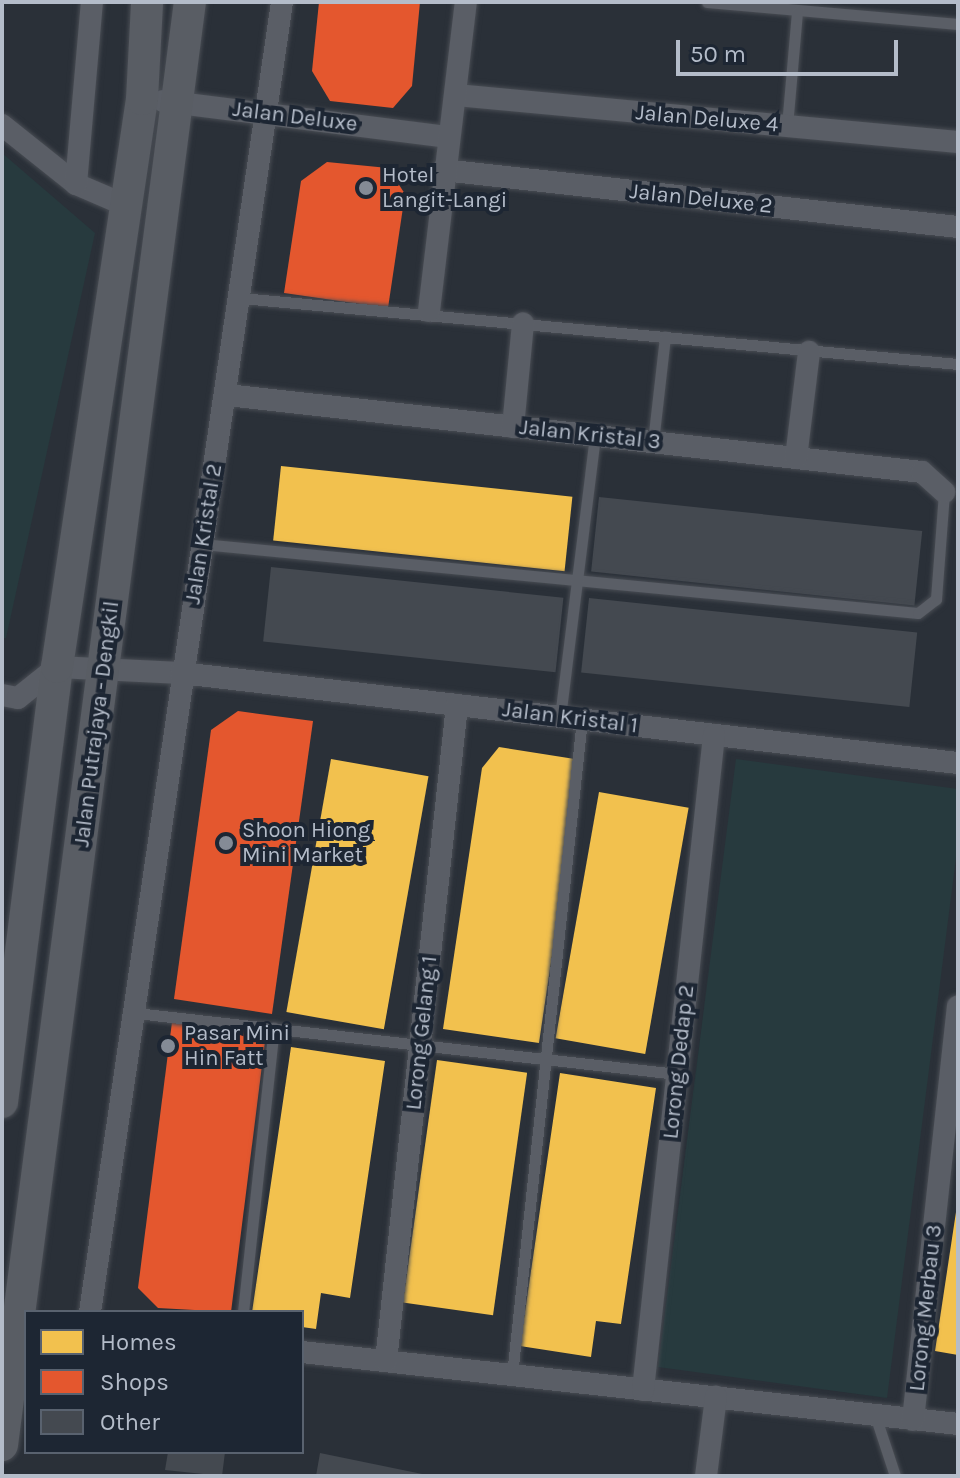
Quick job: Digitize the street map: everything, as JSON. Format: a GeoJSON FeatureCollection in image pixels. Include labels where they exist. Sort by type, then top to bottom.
{"type":"FeatureCollection","features":[{"type":"Feature","properties":{"kind":"main road","name":"Jalan Putrajaya - Dengkil"},"geometry":{"type":"LineString","coordinates":[[2,1102],[10,968],[142,99],[147,2]]}},
{"type":"Feature","properties":{"kind":"main road","name":"Jalan Putrajaya - Dengkil"},"geometry":{"type":"LineString","coordinates":[[24,1310],[104,672],[181,102],[190,2]]}},
{"type":"Feature","properties":{"kind":"main road","name":"Jalan Putrajaya - Dengkil"},"geometry":{"type":"LineString","coordinates":[[2,1445],[23,1321]]}},
{"type":"Feature","properties":{"kind":"street"},"geometry":{"type":"LineString","coordinates":[[76,184],[92,2]]}},
{"type":"Feature","properties":{"kind":"street","name":"Jalan Kristal 2"},"geometry":{"type":"LineString","coordinates":[[90,1310],[136,1013],[181,673],[227,395],[282,2]]}},
{"type":"Feature","properties":{"kind":"street"},"geometry":{"type":"LineString","coordinates":[[429,311],[443,170],[456,95],[466,2]]}},
{"type":"Feature","properties":{"kind":"street","name":"Jalan Deluxe 4"},"geometry":{"type":"LineString","coordinates":[[456,95],[958,142]]}},
{"type":"Feature","properties":{"kind":"street","name":"Jalan Deluxe"},"geometry":{"type":"LineString","coordinates":[[142,99],[449,137]]}},
{"type":"Feature","properties":{"kind":"street"},"geometry":{"type":"LineString","coordinates":[[2,125],[76,184],[125,205]]}},
{"type":"Feature","properties":{"kind":"street","name":"Jalan Deluxe 2"},"geometry":{"type":"LineString","coordinates":[[443,170],[958,227]]}},
{"type":"Feature","properties":{"kind":"street"},"geometry":{"type":"LineString","coordinates":[[513,427],[523,323]]}},
{"type":"Feature","properties":{"kind":"street"},"geometry":{"type":"LineString","coordinates":[[796,458],[809,352]]}},
{"type":"Feature","properties":{"kind":"street","name":"Jalan Kristal 3"},"geometry":{"type":"LineString","coordinates":[[227,395],[922,472],[944,492]]}},
{"type":"Feature","properties":{"kind":"street"},"geometry":{"type":"LineString","coordinates":[[2,695],[18,698],[57,667]]}},
{"type":"Feature","properties":{"kind":"street","name":"Jalan Kristal 1"},"geometry":{"type":"LineString","coordinates":[[57,667],[104,672],[181,673],[958,763]]}},
{"type":"Feature","properties":{"kind":"street","name":"Lorong Gelang 1"},"geometry":{"type":"LineString","coordinates":[[386,1361],[457,705]]}},
{"type":"Feature","properties":{"kind":"street","name":"Lorong Dedap 2"},"geometry":{"type":"LineString","coordinates":[[643,1390],[714,735]]}},
{"type":"Feature","properties":{"kind":"street","name":"Lorong Merbau 3"},"geometry":{"type":"LineString","coordinates":[[913,1420],[954,1088],[958,1006]]}},
{"type":"Feature","properties":{"kind":"street"},"geometry":{"type":"LineString","coordinates":[[304,1352],[958,1424]]}},
{"type":"Feature","properties":{"kind":"street"},"geometry":{"type":"LineString","coordinates":[[706,1476],[716,1397]]}},
{"type":"Feature","properties":{"kind":"lane"},"geometry":{"type":"LineString","coordinates":[[707,2],[958,24]]}},
{"type":"Feature","properties":{"kind":"lane"},"geometry":{"type":"LineString","coordinates":[[787,126],[797,11]]}},
{"type":"Feature","properties":{"kind":"lane"},"geometry":{"type":"LineString","coordinates":[[241,298],[429,311],[809,352],[958,364]]}},
{"type":"Feature","properties":{"kind":"lane"},"geometry":{"type":"LineString","coordinates":[[653,442],[665,337]]}},
{"type":"Feature","properties":{"kind":"lane"},"geometry":{"type":"LineString","coordinates":[[512,1375],[546,1059],[578,585],[595,436]]}},
{"type":"Feature","properties":{"kind":"lane"},"geometry":{"type":"LineString","coordinates":[[202,544],[578,585],[918,613],[936,599],[944,492]]}},
{"type":"Feature","properties":{"kind":"lane"},"geometry":{"type":"LineString","coordinates":[[136,1013],[677,1074]]}},
{"type":"Feature","properties":{"kind":"lane"},"geometry":{"type":"LineString","coordinates":[[243,1310],[274,1028]]}},
{"type":"Feature","properties":{"kind":"lane"},"geometry":{"type":"LineString","coordinates":[[875,1415],[895,1476]]}},
{"type":"Feature","properties":{"kind":"green space"},"geometry":{"type":"Polygon","coordinates":[[[2,153],[95,233],[6,638],[2,638],[2,153]]]}},
{"type":"Feature","properties":{"kind":"green space"},"geometry":{"type":"Polygon","coordinates":[[[736,759],[958,789],[958,842],[887,1398],[658,1367],[736,759]]]}},
{"type":"Feature","properties":{"kind":"building: Homes"},"geometry":{"type":"Polygon","coordinates":[[[281,466],[572,497],[565,571],[273,541],[281,466]]]}},
{"type":"Feature","properties":{"kind":"building: Homes"},"geometry":{"type":"Polygon","coordinates":[[[499,747],[581,760],[539,1043],[443,1029],[482,768],[499,747]]]}},
{"type":"Feature","properties":{"kind":"building: Homes"},"geometry":{"type":"Polygon","coordinates":[[[331,759],[428,776],[384,1029],[286,1012],[331,759]]]}},
{"type":"Feature","properties":{"kind":"building: Homes"},"geometry":{"type":"Polygon","coordinates":[[[599,792],[689,808],[645,1054],[556,1038],[599,792]]]}},
{"type":"Feature","properties":{"kind":"building: Homes"},"geometry":{"type":"Polygon","coordinates":[[[291,1047],[385,1061],[350,1298],[321,1293],[316,1329],[304,1327],[304,1310],[252,1310],[291,1047]]]}},
{"type":"Feature","properties":{"kind":"building: Homes"},"geometry":{"type":"Polygon","coordinates":[[[437,1060],[527,1073],[493,1315],[403,1303],[437,1060]]]}},
{"type":"Feature","properties":{"kind":"building: Homes"},"geometry":{"type":"Polygon","coordinates":[[[560,1073],[656,1088],[621,1324],[596,1321],[591,1357],[520,1346],[560,1073]]]}},
{"type":"Feature","properties":{"kind":"building: Homes"},"geometry":{"type":"Polygon","coordinates":[[[958,1212],[958,1355],[935,1351],[958,1212]]]}},
{"type":"Feature","properties":{"kind":"building: Shops"},"geometry":{"type":"Polygon","coordinates":[[[319,2],[420,2],[412,86],[393,108],[330,101],[312,71],[319,2]]]}},
{"type":"Feature","properties":{"kind":"building: Shops"},"geometry":{"type":"Polygon","coordinates":[[[327,162],[388,168],[405,194],[388,308],[284,293],[301,181],[327,162]]]}},
{"type":"Feature","properties":{"kind":"building: Shops"},"geometry":{"type":"Polygon","coordinates":[[[238,711],[313,721],[272,1014],[174,999],[211,730],[238,711]]]}},
{"type":"Feature","properties":{"kind":"building: Shops"},"geometry":{"type":"Polygon","coordinates":[[[172,1022],[266,1034],[231,1310],[158,1308],[138,1288],[172,1022]]]}},
{"type":"Feature","properties":{"kind":"building: Other"},"geometry":{"type":"Polygon","coordinates":[[[599,497],[922,531],[914,606],[591,572],[599,497]]]}},
{"type":"Feature","properties":{"kind":"building: Other"},"geometry":{"type":"Polygon","coordinates":[[[271,567],[563,598],[556,672],[263,642],[271,567]]]}},
{"type":"Feature","properties":{"kind":"building: Other"},"geometry":{"type":"Polygon","coordinates":[[[589,598],[917,632],[909,707],[581,673],[589,598]]]}},
{"type":"Feature","properties":{"kind":"building: Other"},"geometry":{"type":"Polygon","coordinates":[[[320,1453],[427,1475],[427,1476],[316,1476],[320,1453]]]}},
{"type":"Feature","properties":{"kind":"building: Other"},"geometry":{"type":"Polygon","coordinates":[[[168,1454],[225,1454],[222,1476],[165,1470],[168,1454]]]}},
{"type":"Feature","properties":{"kind":"place","name":"Hotel Langit-Langi"},"geometry":{"type":"Point","coordinates":[366,188]}},
{"type":"Feature","properties":{"kind":"place","name":"Shoon Hiong Mini Market"},"geometry":{"type":"Point","coordinates":[226,843]}},
{"type":"Feature","properties":{"kind":"place","name":"Pasar Mini Hin Fatt"},"geometry":{"type":"Point","coordinates":[168,1046]}}]}
